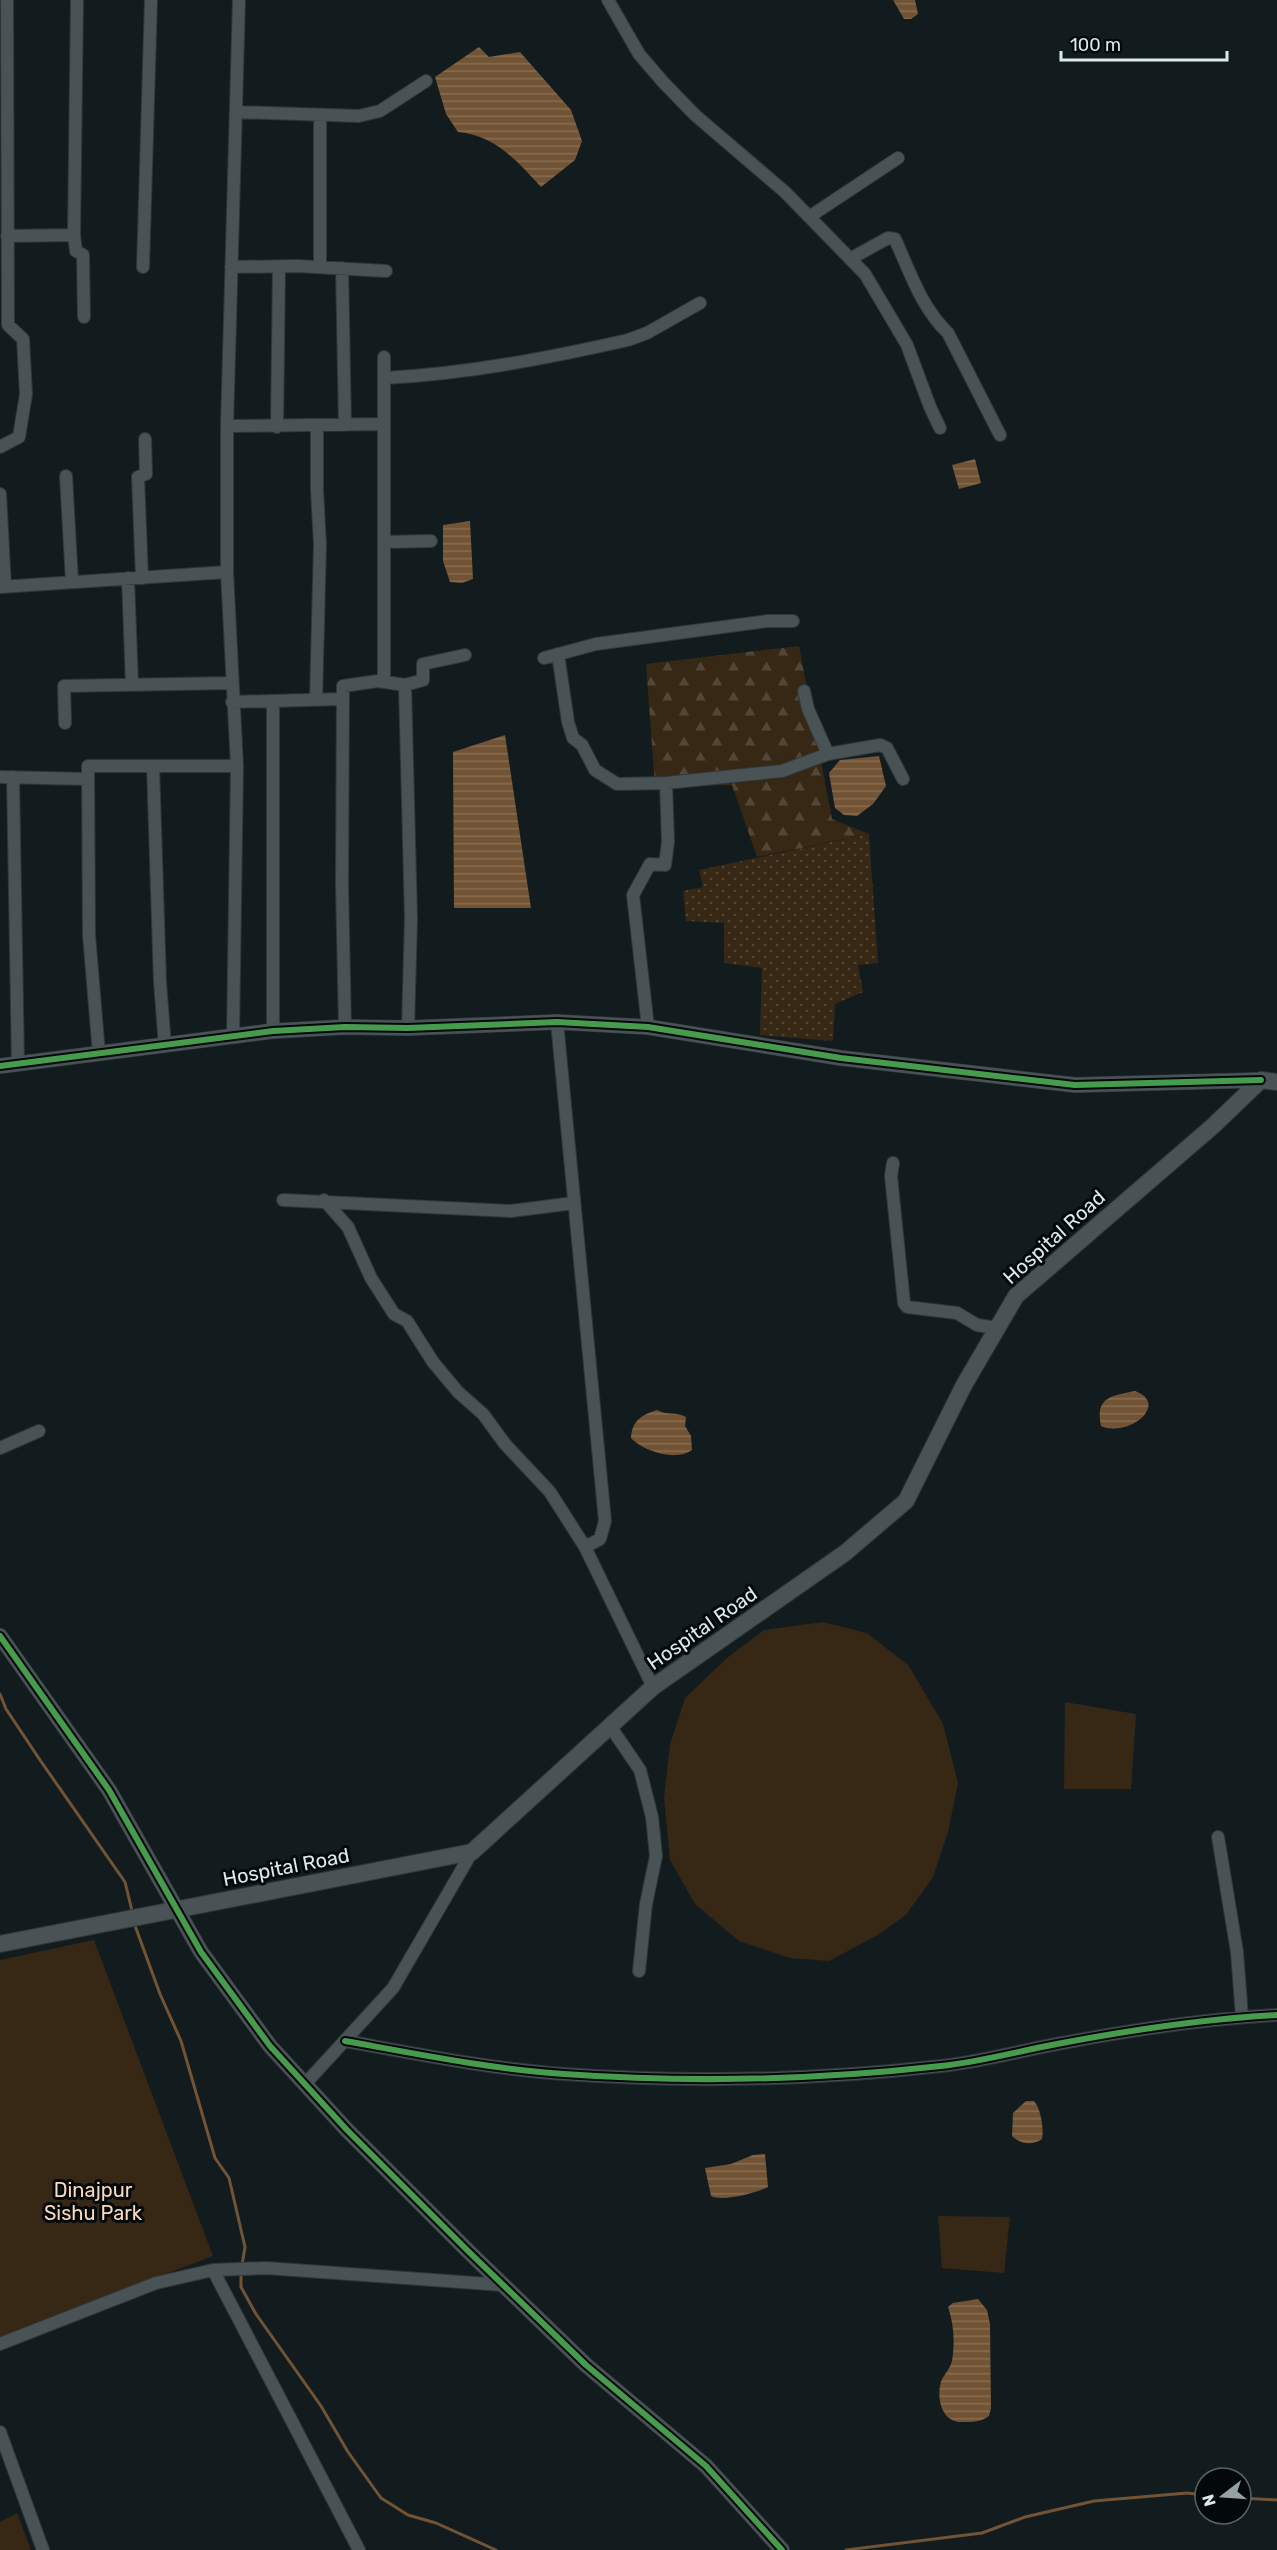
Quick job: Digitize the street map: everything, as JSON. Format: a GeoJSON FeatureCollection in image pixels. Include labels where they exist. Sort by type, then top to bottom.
{"type":"FeatureCollection","features":[{"type":"Feature","properties":{"kind":"main road","name":"Hospital Road"},"geometry":{"type":"LineString","coordinates":[[0,1944],[472,1852],[653,1687],[845,1553],[906,1500],[964,1385],[1016,1296],[1213,1126],[1269,1081]]}},
{"type":"Feature","properties":{"kind":"street"},"geometry":{"type":"LineString","coordinates":[[0,447],[18,437],[26,394],[23,339],[8,325],[3,252],[7,236],[7,0]]}},
{"type":"Feature","properties":{"kind":"street"},"geometry":{"type":"LineString","coordinates":[[77,0],[74,235],[76,251],[83,255],[84,317]]}},
{"type":"Feature","properties":{"kind":"street"},"geometry":{"type":"LineString","coordinates":[[143,267],[151,0]]}},
{"type":"Feature","properties":{"kind":"street"},"geometry":{"type":"LineString","coordinates":[[234,1036],[237,766],[227,572],[227,426],[239,0]]}},
{"type":"Feature","properties":{"kind":"street"},"geometry":{"type":"LineString","coordinates":[[608,0],[639,54],[663,82],[695,116],[785,192],[865,274],[894,320],[940,428]]}},
{"type":"Feature","properties":{"kind":"street"},"geometry":{"type":"LineString","coordinates":[[236,112],[359,116],[380,111],[426,81]]}},
{"type":"Feature","properties":{"kind":"street"},"geometry":{"type":"LineString","coordinates":[[320,115],[320,267]]}},
{"type":"Feature","properties":{"kind":"street"},"geometry":{"type":"LineString","coordinates":[[809,218],[898,158]]}},
{"type":"Feature","properties":{"kind":"street"},"geometry":{"type":"LineString","coordinates":[[7,236],[74,235]]}},
{"type":"Feature","properties":{"kind":"street"},"geometry":{"type":"LineString","coordinates":[[850,259],[888,238],[895,239],[922,301],[935,321],[948,333],[1000,435]]}},
{"type":"Feature","properties":{"kind":"street"},"geometry":{"type":"LineString","coordinates":[[231,267],[320,267],[386,271]]}},
{"type":"Feature","properties":{"kind":"street"},"geometry":{"type":"LineString","coordinates":[[277,427],[279,267]]}},
{"type":"Feature","properties":{"kind":"street"},"geometry":{"type":"LineString","coordinates":[[342,268],[345,425]]}},
{"type":"Feature","properties":{"kind":"street"},"geometry":{"type":"LineString","coordinates":[[384,378],[422,376],[510,363],[628,340],[647,333],[700,303]]}},
{"type":"Feature","properties":{"kind":"street"},"geometry":{"type":"LineString","coordinates":[[384,357],[384,681]]}},
{"type":"Feature","properties":{"kind":"street"},"geometry":{"type":"LineString","coordinates":[[227,426],[317,427],[384,424]]}},
{"type":"Feature","properties":{"kind":"street"},"geometry":{"type":"LineString","coordinates":[[316,700],[320,544],[317,427]]}},
{"type":"Feature","properties":{"kind":"street"},"geometry":{"type":"LineString","coordinates":[[142,578],[138,477],[146,474],[145,439]]}},
{"type":"Feature","properties":{"kind":"street"},"geometry":{"type":"LineString","coordinates":[[66,476],[72,582]]}},
{"type":"Feature","properties":{"kind":"street"},"geometry":{"type":"LineString","coordinates":[[0,494],[2,587],[227,572]]}},
{"type":"Feature","properties":{"kind":"street"},"geometry":{"type":"LineString","coordinates":[[385,542],[431,541]]}},
{"type":"Feature","properties":{"kind":"street"},"geometry":{"type":"LineString","coordinates":[[128,578],[132,685]]}},
{"type":"Feature","properties":{"kind":"street"},"geometry":{"type":"LineString","coordinates":[[544,658],[596,644],[768,621],[793,621]]}},
{"type":"Feature","properties":{"kind":"street"},"geometry":{"type":"LineString","coordinates":[[558,654],[567,722],[573,738],[582,745],[595,770],[617,784],[666,783],[782,771],[828,754],[880,745],[887,748],[903,779]]}},
{"type":"Feature","properties":{"kind":"street"},"geometry":{"type":"LineString","coordinates":[[345,1027],[341,699],[343,686],[384,681],[405,685],[423,680],[423,664],[465,656]]}},
{"type":"Feature","properties":{"kind":"street"},"geometry":{"type":"LineString","coordinates":[[65,723],[64,686],[231,682]]}},
{"type":"Feature","properties":{"kind":"street"},"geometry":{"type":"LineString","coordinates":[[405,685],[411,918],[408,1028]]}},
{"type":"Feature","properties":{"kind":"street"},"geometry":{"type":"LineString","coordinates":[[804,691],[808,709],[828,754]]}},
{"type":"Feature","properties":{"kind":"street"},"geometry":{"type":"LineString","coordinates":[[232,702],[341,699]]}},
{"type":"Feature","properties":{"kind":"street"},"geometry":{"type":"LineString","coordinates":[[273,701],[273,1031]]}},
{"type":"Feature","properties":{"kind":"street"},"geometry":{"type":"LineString","coordinates":[[99,1054],[89,936],[88,766],[237,766]]}},
{"type":"Feature","properties":{"kind":"street"},"geometry":{"type":"LineString","coordinates":[[153,766],[160,982],[165,1046]]}},
{"type":"Feature","properties":{"kind":"street"},"geometry":{"type":"LineString","coordinates":[[0,777],[88,779]]}},
{"type":"Feature","properties":{"kind":"street"},"geometry":{"type":"LineString","coordinates":[[13,777],[18,1064]]}},
{"type":"Feature","properties":{"kind":"street"},"geometry":{"type":"LineString","coordinates":[[648,1027],[633,894],[650,864],[665,865],[668,825],[666,783]]}},
{"type":"Feature","properties":{"kind":"street"},"geometry":{"type":"LineString","coordinates":[[557,1022],[605,1521],[600,1539],[585,1546]]}},
{"type":"Feature","properties":{"kind":"street"},"geometry":{"type":"LineString","coordinates":[[0,1066],[273,1031],[557,1022],[648,1027],[841,1058],[1075,1085],[1269,1081]]}},
{"type":"Feature","properties":{"kind":"street"},"geometry":{"type":"LineString","coordinates":[[893,1163],[891,1176],[904,1302],[908,1307],[957,1313],[977,1325],[997,1328]]}},
{"type":"Feature","properties":{"kind":"street"},"geometry":{"type":"LineString","coordinates":[[283,1200],[324,1200],[511,1211],[574,1203]]}},
{"type":"Feature","properties":{"kind":"street"},"geometry":{"type":"LineString","coordinates":[[324,1200],[348,1227],[371,1278],[394,1314],[407,1321],[458,1392],[483,1414],[505,1444],[550,1492],[585,1546],[653,1687]]}},
{"type":"Feature","properties":{"kind":"street"},"geometry":{"type":"LineString","coordinates":[[0,1448],[39,1431]]}},
{"type":"Feature","properties":{"kind":"street"},"geometry":{"type":"LineString","coordinates":[[0,1636],[110,1790],[201,1952],[270,2046],[503,2285],[586,2365],[706,2466],[782,2550]]}},
{"type":"Feature","properties":{"kind":"street"},"geometry":{"type":"LineString","coordinates":[[610,1726],[640,1770],[652,1817],[656,1856],[646,1904],[639,1971]]}},
{"type":"Feature","properties":{"kind":"street"},"geometry":{"type":"LineString","coordinates":[[1218,1837],[1237,1952],[1242,2017]]}},
{"type":"Feature","properties":{"kind":"street"},"geometry":{"type":"LineString","coordinates":[[305,2084],[393,1988],[472,1852]]}},
{"type":"Feature","properties":{"kind":"street"},"geometry":{"type":"LineString","coordinates":[[345,2041],[458,2061],[563,2074],[752,2079],[855,2075],[945,2066],[1080,2039],[1242,2017],[1277,2015]]}},
{"type":"Feature","properties":{"kind":"street"},"geometry":{"type":"LineString","coordinates":[[0,2344],[156,2283],[218,2270],[252,2268],[503,2285]]}},
{"type":"Feature","properties":{"kind":"street"},"geometry":{"type":"LineString","coordinates":[[218,2270],[359,2550]]}},
{"type":"Feature","properties":{"kind":"street"},"geometry":{"type":"LineString","coordinates":[[0,2432],[43,2550]]}},
{"type":"Feature","properties":{"kind":"green space"},"geometry":{"type":"Polygon","coordinates":[[[799,646],[832,819],[869,834],[757,857],[732,785],[655,786],[646,664],[799,646]]]}},
{"type":"Feature","properties":{"kind":"green space"},"geometry":{"type":"Polygon","coordinates":[[[869,834],[878,963],[858,965],[863,992],[835,1004],[833,1041],[760,1035],[762,968],[724,963],[724,923],[686,921],[683,891],[703,887],[699,870],[869,834]]]}},
{"type":"Feature","properties":{"kind":"green space"},"geometry":{"type":"Polygon","coordinates":[[[823,1622],[867,1633],[909,1666],[943,1724],[958,1783],[948,1832],[933,1877],[906,1915],[876,1936],[829,1961],[790,1958],[739,1941],[695,1904],[670,1860],[664,1798],[670,1744],[685,1698],[727,1658],[764,1630],[823,1622]]]}},
{"type":"Feature","properties":{"kind":"green space"},"geometry":{"type":"Polygon","coordinates":[[[1065,1702],[1136,1714],[1131,1789],[1064,1789],[1065,1702]]]}},
{"type":"Feature","properties":{"kind":"green space","name":"Dinajpur Sishu Park"},"geometry":{"type":"Polygon","coordinates":[[[94,1940],[213,2256],[0,2337],[0,1960],[94,1940]]]}},
{"type":"Feature","properties":{"kind":"green space"},"geometry":{"type":"Polygon","coordinates":[[[938,2216],[1010,2217],[1004,2273],[942,2268],[938,2216]]]}},
{"type":"Feature","properties":{"kind":"green space"},"geometry":{"type":"Polygon","coordinates":[[[17,2513],[31,2550],[0,2550],[0,2522],[17,2513]]]}},
{"type":"Feature","properties":{"kind":"shaded area"},"geometry":{"type":"Polygon","coordinates":[[[893,0],[915,0],[918,14],[911,19],[904,19],[893,0]]]}},
{"type":"Feature","properties":{"kind":"shaded area"},"geometry":{"type":"Polygon","coordinates":[[[479,47],[489,57],[520,52],[571,110],[582,141],[575,160],[541,187],[514,159],[494,144],[471,134],[458,132],[446,114],[435,77],[479,47]]]}},
{"type":"Feature","properties":{"kind":"shaded area"},"geometry":{"type":"Polygon","coordinates":[[[975,459],[981,483],[959,489],[952,465],[975,459]]]}},
{"type":"Feature","properties":{"kind":"shaded area"},"geometry":{"type":"Polygon","coordinates":[[[470,521],[473,579],[462,583],[450,582],[443,561],[443,525],[470,521]]]}},
{"type":"Feature","properties":{"kind":"shaded area"},"geometry":{"type":"Polygon","coordinates":[[[505,735],[531,908],[454,908],[453,752],[505,735]]]}},
{"type":"Feature","properties":{"kind":"shaded area"},"geometry":{"type":"Polygon","coordinates":[[[879,756],[886,786],[873,804],[857,816],[844,815],[835,808],[829,773],[840,760],[879,756]]]}},
{"type":"Feature","properties":{"kind":"shaded area"},"geometry":{"type":"Polygon","coordinates":[[[1135,1391],[1145,1397],[1148,1404],[1147,1411],[1142,1418],[1123,1427],[1101,1426],[1100,1409],[1107,1399],[1135,1391]]]}},
{"type":"Feature","properties":{"kind":"shaded area"},"geometry":{"type":"Polygon","coordinates":[[[657,1410],[686,1417],[685,1426],[691,1436],[692,1450],[669,1455],[651,1451],[631,1438],[635,1423],[646,1414],[657,1410]]]}},
{"type":"Feature","properties":{"kind":"shaded area"},"geometry":{"type":"Polygon","coordinates":[[[1026,2101],[1034,2101],[1036,2105],[1040,2114],[1043,2135],[1042,2139],[1030,2143],[1022,2142],[1012,2136],[1013,2113],[1026,2101]]]}},
{"type":"Feature","properties":{"kind":"shaded area"},"geometry":{"type":"Polygon","coordinates":[[[765,2154],[768,2187],[731,2197],[711,2196],[705,2168],[731,2164],[753,2155],[765,2154]]]}},
{"type":"Feature","properties":{"kind":"shaded area"},"geometry":{"type":"Polygon","coordinates":[[[978,2299],[987,2310],[990,2324],[991,2408],[989,2416],[983,2419],[974,2422],[956,2421],[943,2411],[939,2392],[953,2354],[953,2327],[948,2307],[953,2303],[978,2299]]]}},
{"type":"Feature","properties":{"kind":"waterway"},"geometry":{"type":"LineString","coordinates":[[0,1694],[6,1709],[125,1882],[132,1911]]}},
{"type":"Feature","properties":{"kind":"waterway"},"geometry":{"type":"LineString","coordinates":[[134,1923],[160,1994],[181,2041],[215,2158],[229,2178],[245,2247],[242,2265]]}},
{"type":"Feature","properties":{"kind":"waterway"},"geometry":{"type":"LineString","coordinates":[[241,2272],[241,2287],[256,2314],[321,2406],[348,2452],[381,2498],[408,2515],[436,2523],[496,2550]]}},
{"type":"Feature","properties":{"kind":"waterway"},"geometry":{"type":"LineString","coordinates":[[846,2550],[982,2533],[1025,2517],[1094,2501],[1193,2494]]}},
{"type":"Feature","properties":{"kind":"waterway"},"geometry":{"type":"LineString","coordinates":[[1253,2499],[1277,2500]]}},
{"type":"Feature","properties":{"kind":"cycle path"},"geometry":{"type":"LineString","coordinates":[[0,1066],[273,1031],[557,1022],[648,1027],[841,1058],[1075,1085],[1261,1080]]}},
{"type":"Feature","properties":{"kind":"cycle path"},"geometry":{"type":"LineString","coordinates":[[0,1636],[109,1790],[201,1952],[270,2046],[347,2130],[468,2251],[586,2365],[706,2466],[782,2550]]}},
{"type":"Feature","properties":{"kind":"cycle path"},"geometry":{"type":"LineString","coordinates":[[345,2041],[537,2072],[658,2079],[753,2079],[941,2066],[1139,2030],[1222,2019],[1277,2015]]}}]}
